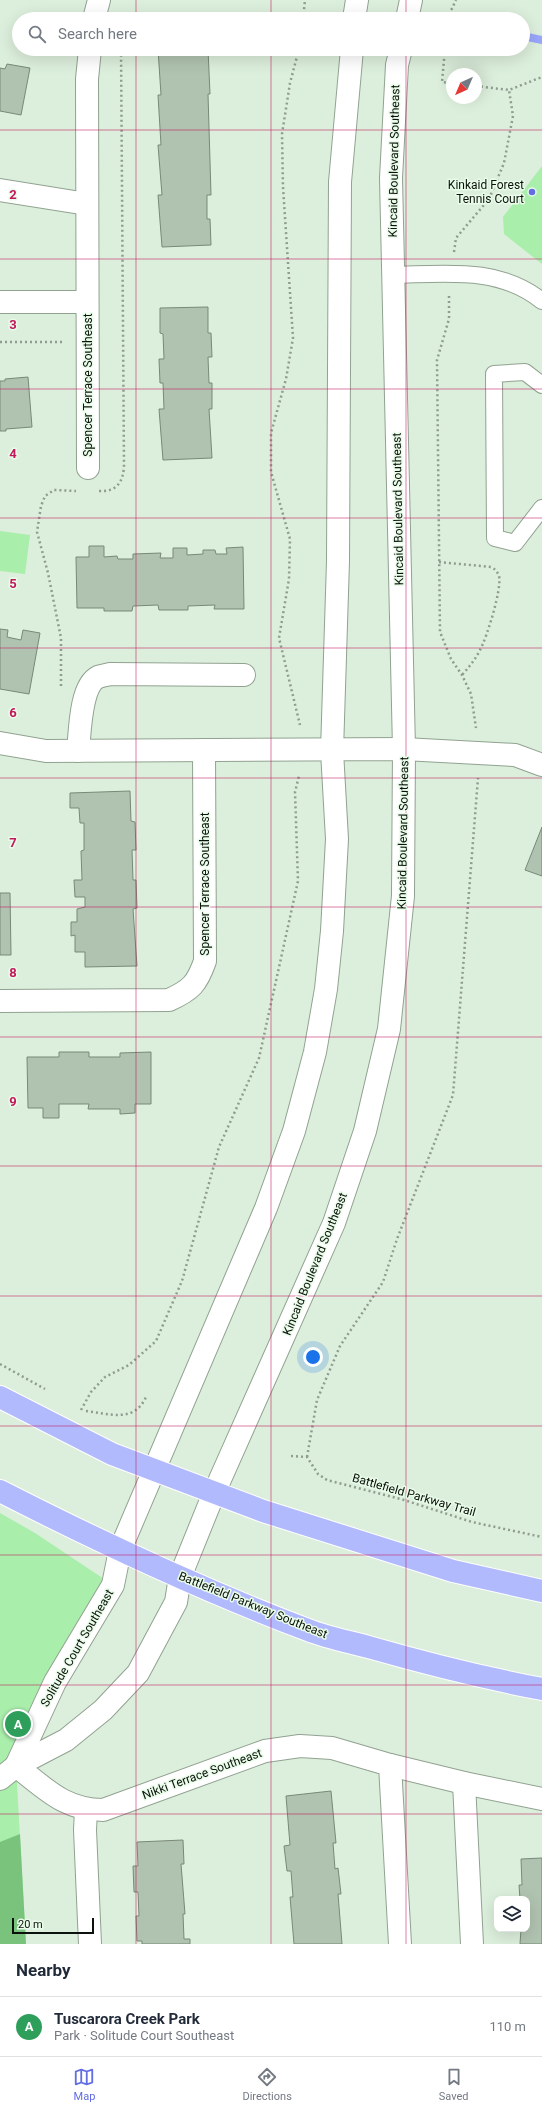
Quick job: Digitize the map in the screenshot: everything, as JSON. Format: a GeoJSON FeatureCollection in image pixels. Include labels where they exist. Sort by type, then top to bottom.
{"type":"FeatureCollection","features":[{"type":"Feature","properties":{"kind":"main road"},"geometry":{"type":"LineString","coordinates":[[0,1397],[112,1454],[152,1471],[263,1511],[453,1571],[542,1591]]}},
{"type":"Feature","properties":{"kind":"main road","name":"Battlefield Parkway Southeast"},"geometry":{"type":"LineString","coordinates":[[0,1490],[120,1550],[180,1577],[309,1630],[442,1667],[495,1680],[542,1689]]}},
{"type":"Feature","properties":{"kind":"street"},"geometry":{"type":"LineString","coordinates":[[96,12],[99,0]]}},
{"type":"Feature","properties":{"kind":"street"},"geometry":{"type":"LineString","coordinates":[[355,12],[357,0]]}},
{"type":"Feature","properties":{"kind":"street"},"geometry":{"type":"LineString","coordinates":[[408,12],[411,0]]}},
{"type":"Feature","properties":{"kind":"street","name":"Spencer Terrace Southeast"},"geometry":{"type":"LineString","coordinates":[[88,468],[87,78],[89,56]]}},
{"type":"Feature","properties":{"kind":"street"},"geometry":{"type":"LineString","coordinates":[[120,1550],[152,1471],[266,1208],[294,1131],[315,1052],[326,989],[332,931],[337,839],[332,751],[338,561],[340,182],[351,56]]}},
{"type":"Feature","properties":{"kind":"street","name":"Kincaid Boulevard Southeast"},"geometry":{"type":"LineString","coordinates":[[180,1577],[214,1493],[334,1224],[365,1131],[389,1029],[400,937],[403,896],[404,749],[392,178],[397,65],[399,56]]}},
{"type":"Feature","properties":{"kind":"street"},"geometry":{"type":"LineString","coordinates":[[0,190],[87,204]]}},
{"type":"Feature","properties":{"kind":"street","name":"Spencer Terrace Southeast"},"geometry":{"type":"LineString","coordinates":[[0,302],[87,302]]}},
{"type":"Feature","properties":{"kind":"street"},"geometry":{"type":"LineString","coordinates":[[78,751],[83,702],[90,686],[97,678],[110,674],[244,675]]}},
{"type":"Feature","properties":{"kind":"street"},"geometry":{"type":"LineString","coordinates":[[0,743],[46,750],[78,751],[332,751],[404,749],[515,755],[542,765]]}},
{"type":"Feature","properties":{"kind":"street","name":"Spencer Terrace Southeast"},"geometry":{"type":"LineString","coordinates":[[0,1001],[169,1000],[186,992],[199,978],[205,961],[204,750]]}},
{"type":"Feature","properties":{"kind":"street","name":"Solitude Court Southeast"},"geometry":{"type":"LineString","coordinates":[[8,1772],[55,1682],[113,1585],[120,1550]]}},
{"type":"Feature","properties":{"kind":"street"},"geometry":{"type":"LineString","coordinates":[[8,1772],[66,1740],[103,1710],[138,1673],[176,1602],[180,1577]]}},
{"type":"Feature","properties":{"kind":"street","name":"Nikki Terrace Southeast"},"geometry":{"type":"LineString","coordinates":[[8,1772],[64,1803],[86,1810],[103,1810],[265,1751],[300,1746],[332,1748],[390,1765],[464,1783],[542,1799]]}},
{"type":"Feature","properties":{"kind":"street"},"geometry":{"type":"LineString","coordinates":[[390,1765],[400,1944]]}},
{"type":"Feature","properties":{"kind":"street"},"geometry":{"type":"LineString","coordinates":[[464,1783],[472,1944]]}},
{"type":"Feature","properties":{"kind":"street"},"geometry":{"type":"LineString","coordinates":[[86,1810],[85,1830],[90,1944]]}},
{"type":"Feature","properties":{"kind":"lane"},"geometry":{"type":"LineString","coordinates":[[393,275],[451,274],[493,277],[515,283],[542,301]]}},
{"type":"Feature","properties":{"kind":"lane"},"geometry":{"type":"LineString","coordinates":[[542,385],[525,372],[494,374],[495,538],[515,543],[542,508]]}},
{"type":"Feature","properties":{"kind":"path"},"geometry":{"type":"LineString","coordinates":[[304,12],[305,0]]}},
{"type":"Feature","properties":{"kind":"path"},"geometry":{"type":"LineString","coordinates":[[450,12],[456,0]]}},
{"type":"Feature","properties":{"kind":"path"},"geometry":{"type":"LineString","coordinates":[[98,491],[105,492],[116,487],[123,478],[121,56]]}},
{"type":"Feature","properties":{"kind":"path"},"geometry":{"type":"LineString","coordinates":[[444,56],[442,82],[446,82]]}},
{"type":"Feature","properties":{"kind":"path"},"geometry":{"type":"LineString","coordinates":[[482,87],[509,90],[542,77]]}},
{"type":"Feature","properties":{"kind":"path"},"geometry":{"type":"LineString","coordinates":[[0,342],[88,342]]}},
{"type":"Feature","properties":{"kind":"path"},"geometry":{"type":"LineString","coordinates":[[61,690],[61,638],[55,600],[37,532],[41,506],[45,496],[54,490],[83,491]]}},
{"type":"Feature","properties":{"kind":"path"},"geometry":{"type":"LineString","coordinates":[[440,562],[491,567],[496,570],[499,576],[495,609],[481,648],[473,663],[462,675]]}},
{"type":"Feature","properties":{"kind":"path"},"geometry":{"type":"LineString","coordinates":[[0,1364],[48,1391]]}},
{"type":"Feature","properties":{"kind":"path"},"geometry":{"type":"LineString","coordinates":[[74,1406],[81,1410],[122,1415],[135,1412],[141,1407],[146,1397]]}},
{"type":"Feature","properties":{"kind":"path","name":"Battlefield Parkway Trail"},"geometry":{"type":"LineString","coordinates":[[291,1456],[307,1457],[318,1474],[327,1480],[404,1500],[472,1522],[542,1537]]}},
{"type":"Feature","properties":{"kind":"green space","name":"Kinkaid Forest Tennis Court"},"geometry":{"type":"Polygon","coordinates":[[[542,166],[542,264],[504,234],[503,217],[542,166]]]}},
{"type":"Feature","properties":{"kind":"green space"},"geometry":{"type":"Polygon","coordinates":[[[0,531],[30,535],[25,574],[0,571],[0,531]]]}},
{"type":"Feature","properties":{"kind":"green space"},"geometry":{"type":"Polygon","coordinates":[[[0,1513],[35,1533],[113,1585],[16,1766],[26,1944],[0,1944],[0,1513]]]}},
{"type":"Feature","properties":{"kind":"green space"},"geometry":{"type":"Polygon","coordinates":[[[20,1834],[26,1944],[0,1944],[0,1842],[20,1834]]]}},
{"type":"Feature","properties":{"kind":"building"},"geometry":{"type":"Polygon","coordinates":[[[158,56],[208,56],[211,195],[207,195],[207,219],[210,219],[211,245],[162,247],[158,195],[162,195],[158,145],[161,145],[158,95],[161,95],[158,56]]]}},
{"type":"Feature","properties":{"kind":"building"},"geometry":{"type":"Polygon","coordinates":[[[7,64],[30,68],[21,115],[0,111],[0,68],[5,69],[7,64]]]}},
{"type":"Feature","properties":{"kind":"building"},"geometry":{"type":"Polygon","coordinates":[[[208,307],[208,333],[211,333],[212,357],[208,357],[209,383],[212,383],[212,409],[209,409],[212,458],[163,460],[159,409],[164,409],[163,383],[160,383],[159,359],[164,359],[163,334],[160,333],[160,308],[208,307]]]}},
{"type":"Feature","properties":{"kind":"building"},"geometry":{"type":"Polygon","coordinates":[[[28,377],[32,427],[6,429],[6,431],[0,431],[0,381],[5,381],[5,379],[28,377]]]}},
{"type":"Feature","properties":{"kind":"building"},"geometry":{"type":"Polygon","coordinates":[[[89,546],[104,546],[104,557],[117,556],[118,559],[133,559],[133,554],[161,553],[160,558],[173,558],[173,548],[187,548],[187,555],[203,554],[203,550],[215,550],[216,554],[227,554],[226,548],[243,547],[244,609],[214,609],[215,605],[188,606],[188,610],[159,610],[158,605],[133,606],[132,611],[104,611],[104,608],[77,608],[76,557],[89,557],[89,546]]]}},
{"type":"Feature","properties":{"kind":"building"},"geometry":{"type":"Polygon","coordinates":[[[0,629],[8,630],[7,637],[21,640],[23,630],[40,633],[29,694],[0,689],[0,629]]]}},
{"type":"Feature","properties":{"kind":"building"},"geometry":{"type":"Polygon","coordinates":[[[130,791],[131,821],[135,822],[136,850],[132,850],[133,880],[136,880],[137,908],[133,909],[137,966],[85,967],[85,952],[75,952],[75,935],[71,936],[71,922],[77,922],[77,909],[85,907],[85,897],[75,897],[74,880],[82,880],[81,851],[84,850],[84,823],[80,823],[79,808],[70,808],[70,793],[130,791]]]}},
{"type":"Feature","properties":{"kind":"building"},"geometry":{"type":"Polygon","coordinates":[[[542,827],[542,876],[525,870],[542,827]]]}},
{"type":"Feature","properties":{"kind":"building"},"geometry":{"type":"Polygon","coordinates":[[[0,893],[10,893],[11,955],[0,955],[0,893]]]}},
{"type":"Feature","properties":{"kind":"building"},"geometry":{"type":"Polygon","coordinates":[[[59,1052],[89,1052],[89,1057],[120,1057],[120,1053],[151,1052],[151,1104],[135,1104],[135,1113],[120,1114],[120,1109],[88,1109],[89,1104],[59,1104],[59,1118],[43,1118],[43,1108],[28,1108],[27,1057],[59,1057],[59,1052]]]}},
{"type":"Feature","properties":{"kind":"building"},"geometry":{"type":"Polygon","coordinates":[[[331,1791],[336,1843],[333,1843],[335,1869],[338,1868],[341,1894],[338,1894],[342,1944],[294,1944],[290,1897],[293,1897],[291,1871],[287,1871],[284,1846],[290,1845],[286,1796],[331,1791]]]}},
{"type":"Feature","properties":{"kind":"building"},"geometry":{"type":"Polygon","coordinates":[[[183,1840],[184,1864],[181,1864],[185,1914],[183,1914],[184,1939],[190,1939],[190,1944],[142,1944],[142,1941],[137,1941],[136,1916],[139,1916],[138,1892],[134,1892],[133,1866],[138,1866],[137,1842],[183,1840]]]}},
{"type":"Feature","properties":{"kind":"building"},"geometry":{"type":"Polygon","coordinates":[[[542,1858],[542,1944],[520,1944],[521,1932],[530,1932],[530,1896],[520,1896],[519,1885],[522,1885],[521,1859],[542,1858]]]}},
{"type":"Feature","properties":{"kind":"waterway"},"geometry":{"type":"LineString","coordinates":[[530,37],[542,40]]}},
{"type":"Feature","properties":{"kind":"place","name":"Kinkaid Forest Tennis Court"},"geometry":{"type":"Point","coordinates":[532,192]}},
{"type":"Feature","properties":{"kind":"place","name":"Tuscarora Creek Park"},"geometry":{"type":"Point","coordinates":[18,1724]}}]}
